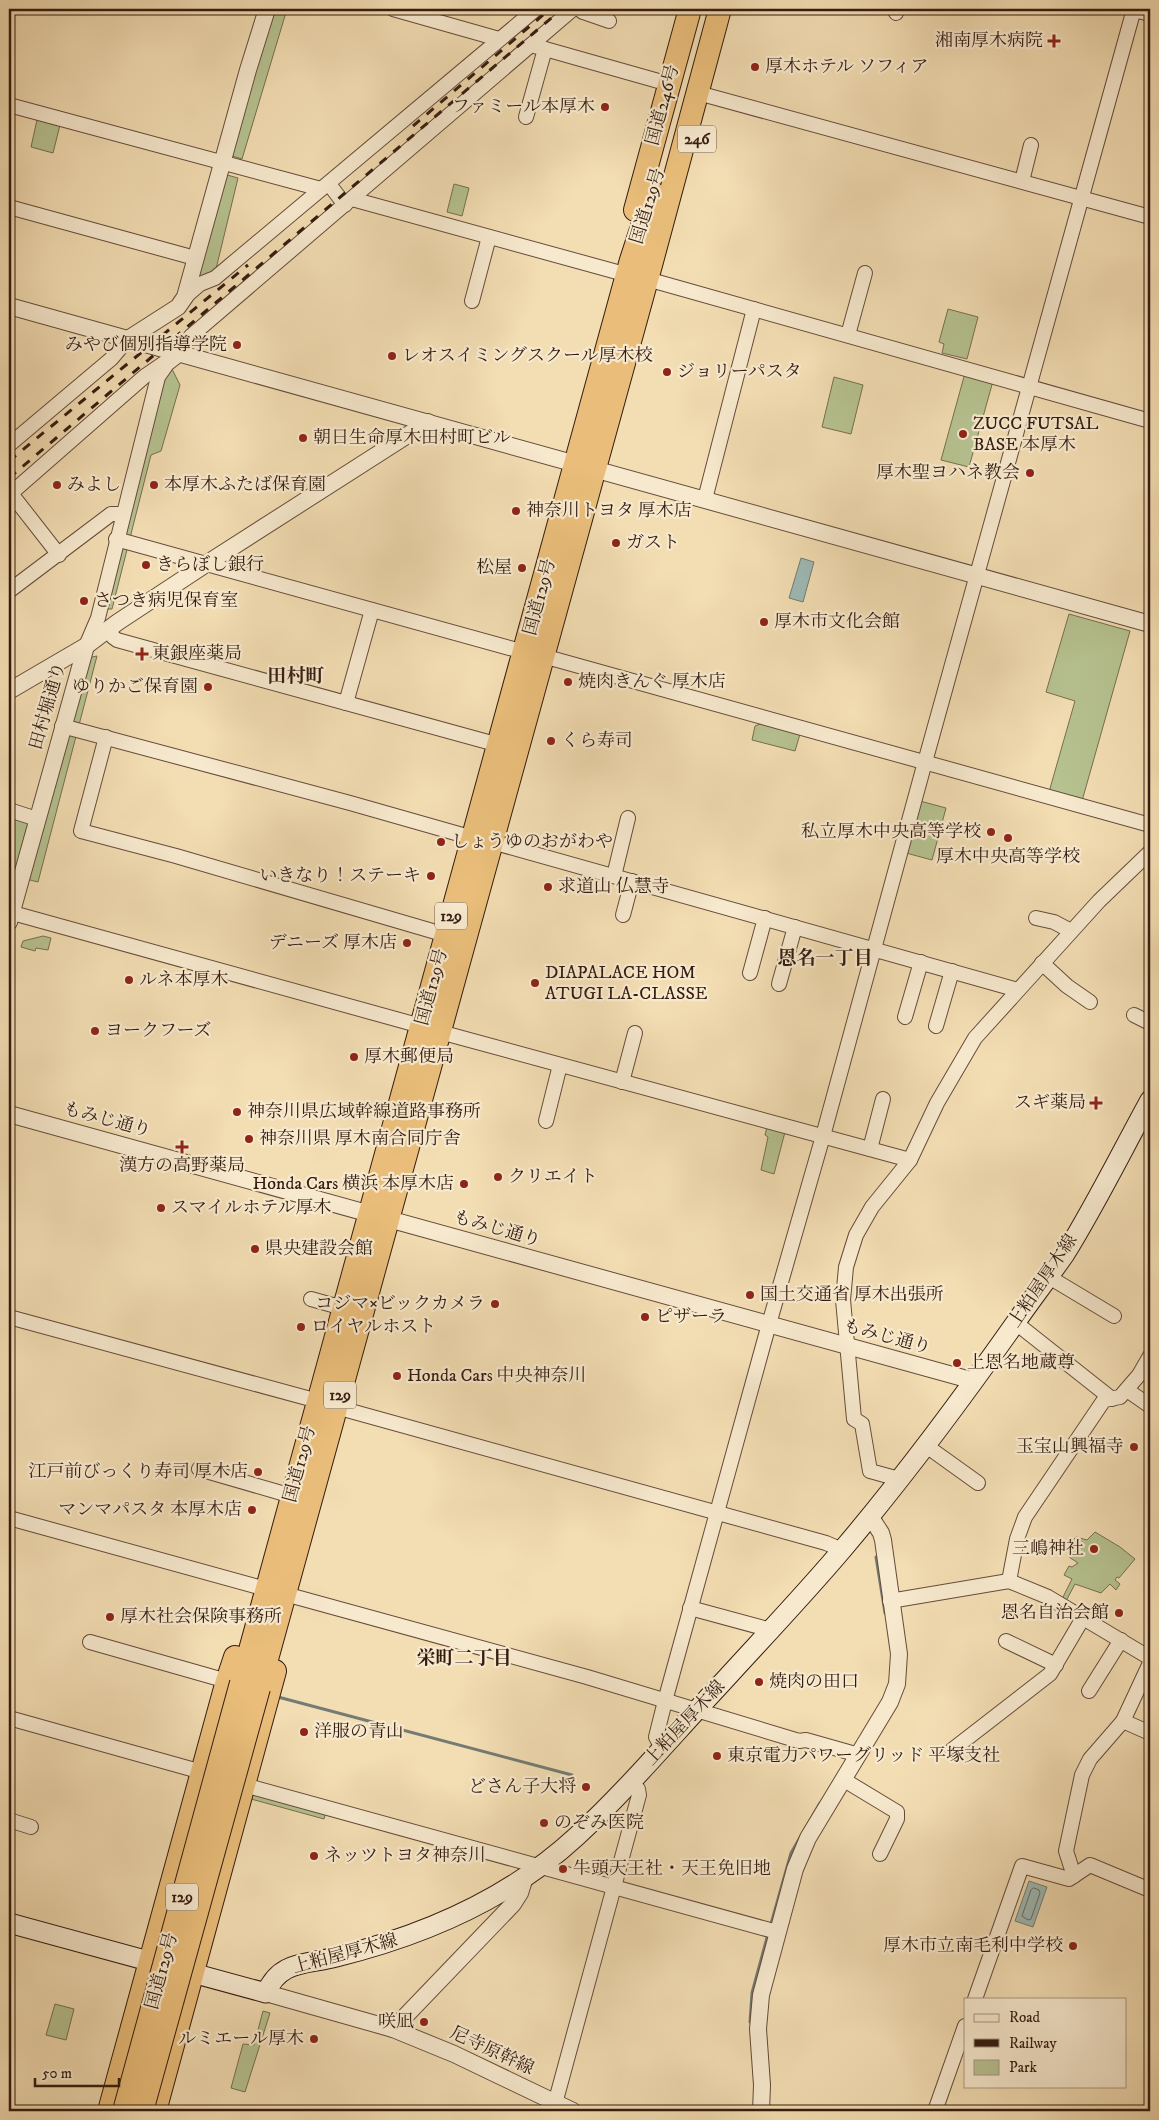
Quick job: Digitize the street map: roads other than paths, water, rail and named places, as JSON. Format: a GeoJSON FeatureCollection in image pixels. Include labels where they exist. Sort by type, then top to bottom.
{"type":"FeatureCollection","features":[{"type":"Feature","properties":{"kind":"highway","name":"国道246号"},"geometry":{"type":"LineString","coordinates":[[639,270],[633,218],[690,9]]}},
{"type":"Feature","properties":{"kind":"highway","name":"国道129号"},"geometry":{"type":"LineString","coordinates":[[639,270],[646,221],[705,9]]}},
{"type":"Feature","properties":{"kind":"highway","name":"国道129号"},"geometry":{"type":"LineString","coordinates":[[124,2111],[242,1684],[278,1585],[639,270],[720,9]]}},
{"type":"Feature","properties":{"kind":"highway","name":"246"},"geometry":{"type":"LineString","coordinates":[[639,270],[666,241],[681,199],[733,9]]}},
{"type":"Feature","properties":{"kind":"highway","name":"国道129号"},"geometry":{"type":"LineString","coordinates":[[430,1029],[446,935],[482,840],[499,744],[534,654]]}},
{"type":"Feature","properties":{"kind":"highway","name":"国道129号"},"geometry":{"type":"LineString","coordinates":[[278,1585],[292,1496],[327,1404],[344,1308],[379,1216]]}},
{"type":"Feature","properties":{"kind":"highway","name":"129"},"geometry":{"type":"LineString","coordinates":[[109,2111],[202,1772],[242,1684],[249,1614],[278,1585]]}},
{"type":"Feature","properties":{"kind":"highway","name":"129"},"geometry":{"type":"LineString","coordinates":[[155,2111],[270,1691],[278,1585]]}},
{"type":"Feature","properties":{"kind":"highway","name":"国道129号"},"geometry":{"type":"LineString","coordinates":[[142,2111],[242,1684]]}},
{"type":"Feature","properties":{"kind":"main road","name":"上粕屋厚木線"},"geometry":{"type":"LineString","coordinates":[[266,1993],[274,1978],[281,1971],[293,1966],[334,1958],[419,1933],[483,1902],[533,1872],[577,1836],[630,1782],[771,1630],[842,1550],[899,1479],[974,1381],[1066,1252],[1150,1100]]}},
{"type":"Feature","properties":{"kind":"main road"},"geometry":{"type":"LineString","coordinates":[[9,1923],[266,1993]]}},
{"type":"Feature","properties":{"kind":"street"},"geometry":{"type":"LineString","coordinates":[[185,297],[194,258],[223,164],[248,70],[268,9]]}},
{"type":"Feature","properties":{"kind":"street"},"geometry":{"type":"LineString","coordinates":[[393,9],[499,39]]}},
{"type":"Feature","properties":{"kind":"street"},"geometry":{"type":"LineString","coordinates":[[9,444],[112,359],[128,339],[178,307],[185,297],[200,284],[215,278],[536,9]]}},
{"type":"Feature","properties":{"kind":"street"},"geometry":{"type":"LineString","coordinates":[[86,646],[98,618],[116,539],[158,377],[167,364],[181,353],[191,336],[573,9]]}},
{"type":"Feature","properties":{"kind":"street"},"geometry":{"type":"LineString","coordinates":[[579,9],[609,20]]}},
{"type":"Feature","properties":{"kind":"street"},"geometry":{"type":"LineString","coordinates":[[662,1748],[656,1737],[665,1700],[769,1324],[824,1136],[925,762],[1082,198],[1132,9],[1150,14]]}},
{"type":"Feature","properties":{"kind":"street"},"geometry":{"type":"LineString","coordinates":[[532,44],[669,84]]}},
{"type":"Feature","properties":{"kind":"street"},"geometry":{"type":"LineString","coordinates":[[532,111],[545,49]]}},
{"type":"Feature","properties":{"kind":"street"},"geometry":{"type":"LineString","coordinates":[[709,96],[1150,216]]}},
{"type":"Feature","properties":{"kind":"street"},"geometry":{"type":"LineString","coordinates":[[9,104],[223,164],[325,187],[349,202],[490,237],[639,270],[754,310],[1150,421]]}},
{"type":"Feature","properties":{"kind":"street"},"geometry":{"type":"LineString","coordinates":[[1022,181],[1031,145]]}},
{"type":"Feature","properties":{"kind":"street"},"geometry":{"type":"LineString","coordinates":[[9,208],[194,258]]}},
{"type":"Feature","properties":{"kind":"street"},"geometry":{"type":"LineString","coordinates":[[477,295],[490,237]]}},
{"type":"Feature","properties":{"kind":"street"},"geometry":{"type":"LineString","coordinates":[[848,335],[865,273]]}},
{"type":"Feature","properties":{"kind":"street"},"geometry":{"type":"LineString","coordinates":[[9,306],[1150,624]]}},
{"type":"Feature","properties":{"kind":"street"},"geometry":{"type":"LineString","coordinates":[[705,499],[754,310]]}},
{"type":"Feature","properties":{"kind":"street"},"geometry":{"type":"LineString","coordinates":[[59,554],[10,493],[145,376],[181,353]]}},
{"type":"Feature","properties":{"kind":"street"},"geometry":{"type":"LineString","coordinates":[[9,691],[86,646],[206,564],[428,422]]}},
{"type":"Feature","properties":{"kind":"street"},"geometry":{"type":"LineString","coordinates":[[9,591],[111,514],[123,514]]}},
{"type":"Feature","properties":{"kind":"street"},"geometry":{"type":"LineString","coordinates":[[116,539],[1150,825]]}},
{"type":"Feature","properties":{"kind":"street"},"geometry":{"type":"LineString","coordinates":[[346,703],[372,610]]}},
{"type":"Feature","properties":{"kind":"street"},"geometry":{"type":"LineString","coordinates":[[110,628],[113,637],[117,640],[330,705],[346,703],[499,744]]}},
{"type":"Feature","properties":{"kind":"street","name":"田村堀通り"},"geometry":{"type":"LineString","coordinates":[[10,915],[86,646]]}},
{"type":"Feature","properties":{"kind":"street"},"geometry":{"type":"LineString","coordinates":[[62,726],[614,876],[1018,990]]}},
{"type":"Feature","properties":{"kind":"street"},"geometry":{"type":"LineString","coordinates":[[106,737],[81,830],[446,935]]}},
{"type":"Feature","properties":{"kind":"street"},"geometry":{"type":"LineString","coordinates":[[9,810],[37,819]]}},
{"type":"Feature","properties":{"kind":"street"},"geometry":{"type":"LineString","coordinates":[[614,876],[628,818]]}},
{"type":"Feature","properties":{"kind":"street"},"geometry":{"type":"LineString","coordinates":[[899,1479],[870,1472],[862,1424],[854,1419],[843,1300],[846,1267],[856,1235],[872,1207],[910,1160],[954,1073],[976,1038],[1099,901],[1150,852]]}},
{"type":"Feature","properties":{"kind":"street"},"geometry":{"type":"LineString","coordinates":[[623,915],[632,881]]}},
{"type":"Feature","properties":{"kind":"street"},"geometry":{"type":"LineString","coordinates":[[10,915],[910,1160]]}},
{"type":"Feature","properties":{"kind":"street"},"geometry":{"type":"LineString","coordinates":[[750,973],[765,918]]}},
{"type":"Feature","properties":{"kind":"street"},"geometry":{"type":"LineString","coordinates":[[1036,918],[1054,922],[1071,931]]}},
{"type":"Feature","properties":{"kind":"street"},"geometry":{"type":"LineString","coordinates":[[779,984],[795,927]]}},
{"type":"Feature","properties":{"kind":"street"},"geometry":{"type":"LineString","coordinates":[[905,1017],[921,962]]}},
{"type":"Feature","properties":{"kind":"street"},"geometry":{"type":"LineString","coordinates":[[1042,963],[1067,986],[1090,1002]]}},
{"type":"Feature","properties":{"kind":"street"},"geometry":{"type":"LineString","coordinates":[[936,1026],[952,971]]}},
{"type":"Feature","properties":{"kind":"street"},"geometry":{"type":"LineString","coordinates":[[622,1082],[635,1033]]}},
{"type":"Feature","properties":{"kind":"street"},"geometry":{"type":"LineString","coordinates":[[546,1121],[560,1065]]}},
{"type":"Feature","properties":{"kind":"street"},"geometry":{"type":"LineString","coordinates":[[870,1149],[883,1099]]}},
{"type":"Feature","properties":{"kind":"street","name":"もみじ通り"},"geometry":{"type":"LineString","coordinates":[[9,1114],[974,1381]]}},
{"type":"Feature","properties":{"kind":"street"},"geometry":{"type":"LineString","coordinates":[[1049,1277],[1110,1318]]}},
{"type":"Feature","properties":{"kind":"street"},"geometry":{"type":"LineString","coordinates":[[311,1299],[344,1308]]}},
{"type":"Feature","properties":{"kind":"street"},"geometry":{"type":"LineString","coordinates":[[9,1317],[717,1512],[826,1543],[842,1550]]}},
{"type":"Feature","properties":{"kind":"street"},"geometry":{"type":"LineString","coordinates":[[1016,1322],[1112,1398]]}},
{"type":"Feature","properties":{"kind":"street"},"geometry":{"type":"LineString","coordinates":[[1009,1581],[1017,1540],[1025,1517],[1104,1400],[1120,1397],[1127,1390],[1150,1356]]}},
{"type":"Feature","properties":{"kind":"street"},"geometry":{"type":"LineString","coordinates":[[1127,1390],[1150,1406]]}},
{"type":"Feature","properties":{"kind":"street"},"geometry":{"type":"LineString","coordinates":[[925,1445],[978,1483]]}},
{"type":"Feature","properties":{"kind":"street"},"geometry":{"type":"LineString","coordinates":[[199,1469],[292,1496]]}},
{"type":"Feature","properties":{"kind":"street"},"geometry":{"type":"LineString","coordinates":[[761,2111],[762,2085],[759,2057],[759,2011],[764,1980],[802,1852],[890,1702],[897,1684],[899,1654],[883,1540],[881,1533],[870,1516]]}},
{"type":"Feature","properties":{"kind":"street"},"geometry":{"type":"LineString","coordinates":[[9,1518],[278,1585],[665,1700],[706,1714],[799,1741],[806,1740],[859,1755]]}},
{"type":"Feature","properties":{"kind":"street"},"geometry":{"type":"LineString","coordinates":[[890,1600],[1009,1581],[1048,1596],[1150,1658]]}},
{"type":"Feature","properties":{"kind":"street"},"geometry":{"type":"LineString","coordinates":[[690,1608],[771,1630]]}},
{"type":"Feature","properties":{"kind":"street"},"geometry":{"type":"LineString","coordinates":[[955,1744],[1050,1674],[1083,1618]]}},
{"type":"Feature","properties":{"kind":"street"},"geometry":{"type":"LineString","coordinates":[[1090,1690],[1120,1640]]}},
{"type":"Feature","properties":{"kind":"street"},"geometry":{"type":"LineString","coordinates":[[1006,1641],[1056,1665]]}},
{"type":"Feature","properties":{"kind":"street"},"geometry":{"type":"LineString","coordinates":[[90,1642],[242,1684]]}},
{"type":"Feature","properties":{"kind":"street"},"geometry":{"type":"LineString","coordinates":[[1074,1876],[1066,1851],[1082,1775],[1090,1759],[1123,1721],[1150,1663]]}},
{"type":"Feature","properties":{"kind":"street"},"geometry":{"type":"LineString","coordinates":[[9,1718],[202,1772]]}},
{"type":"Feature","properties":{"kind":"street"},"geometry":{"type":"LineString","coordinates":[[1123,1721],[1150,1733]]}},
{"type":"Feature","properties":{"kind":"street"},"geometry":{"type":"LineString","coordinates":[[844,1780],[897,1812],[897,1819],[880,1854]]}},
{"type":"Feature","properties":{"kind":"street"},"geometry":{"type":"LineString","coordinates":[[554,2107],[639,1796],[638,1789],[630,1782]]}},
{"type":"Feature","properties":{"kind":"street"},"geometry":{"type":"LineString","coordinates":[[244,1785],[533,1872],[615,1887],[777,1932]]}},
{"type":"Feature","properties":{"kind":"street"},"geometry":{"type":"LineString","coordinates":[[9,1820],[31,1827]]}},
{"type":"Feature","properties":{"kind":"street"},"geometry":{"type":"LineString","coordinates":[[975,1998],[1022,1866],[1069,1879],[1090,1865],[1150,1890]]}},
{"type":"Feature","properties":{"kind":"street"},"geometry":{"type":"LineString","coordinates":[[393,2029],[513,1904],[533,1872]]}},
{"type":"Feature","properties":{"kind":"street"},"geometry":{"type":"LineString","coordinates":[[483,1902],[492,1905],[497,1912],[492,1927]]}},
{"type":"Feature","properties":{"kind":"street","name":"尼寺原幹線"},"geometry":{"type":"LineString","coordinates":[[266,1993],[393,2029],[454,2054],[554,2107],[573,2111]]}},
{"type":"Feature","properties":{"kind":"street"},"geometry":{"type":"LineString","coordinates":[[935,2111],[964,2029]]}},
{"type":"Feature","properties":{"kind":"water"},"geometry":{"type":"Polygon","coordinates":[[[801,558],[814,562],[803,602],[789,598],[801,558]]]}},
{"type":"Feature","properties":{"kind":"water"},"geometry":{"type":"Polygon","coordinates":[[[1029,1881],[1047,1887],[1033,1927],[1015,1921],[1029,1881]]]}},
{"type":"Feature","properties":{"kind":"waterway"},"geometry":{"type":"LineString","coordinates":[[876,1557],[885,1613]]}},
{"type":"Feature","properties":{"kind":"waterway"},"geometry":{"type":"LineString","coordinates":[[278,1697],[572,1775]]}},
{"type":"Feature","properties":{"kind":"waterway"},"geometry":{"type":"LineString","coordinates":[[771,1924],[791,1853],[820,1803]]}},
{"type":"Feature","properties":{"kind":"waterway"},"geometry":{"type":"LineString","coordinates":[[750,2022],[752,1993],[768,1934]]}},
{"type":"Feature","properties":{"kind":"railway"},"geometry":{"type":"LineString","coordinates":[[413,126],[550,9]]}},
{"type":"Feature","properties":{"kind":"railway"},"geometry":{"type":"LineString","coordinates":[[9,478],[562,9]]}},
{"type":"Feature","properties":{"kind":"railway"},"geometry":{"type":"LineString","coordinates":[[9,461],[248,265]]}},
{"type":"Feature","properties":{"kind":"place","name":"湘南厚木病院"},"geometry":{"type":"Point","coordinates":[1054,41]}},
{"type":"Feature","properties":{"kind":"place","name":"厚木ホテル ソフィア"},"geometry":{"type":"Point","coordinates":[755,67]}},
{"type":"Feature","properties":{"kind":"place","name":"ファミール本厚木"},"geometry":{"type":"Point","coordinates":[605,107]}},
{"type":"Feature","properties":{"kind":"place","name":"みやび個別指導学院"},"geometry":{"type":"Point","coordinates":[237,345]}},
{"type":"Feature","properties":{"kind":"place","name":"レオスイミングスクール厚木校"},"geometry":{"type":"Point","coordinates":[392,356]}},
{"type":"Feature","properties":{"kind":"place","name":"ジョリーパスタ"},"geometry":{"type":"Point","coordinates":[667,372]}},
{"type":"Feature","properties":{"kind":"place","name":"ZUCC FUTSAL BASE 本厚木"},"geometry":{"type":"Point","coordinates":[963,434]}},
{"type":"Feature","properties":{"kind":"place","name":"朝日生命厚木田村町ビル"},"geometry":{"type":"Point","coordinates":[303,438]}},
{"type":"Feature","properties":{"kind":"place","name":"厚木聖ヨハネ教会"},"geometry":{"type":"Point","coordinates":[1030,473]}},
{"type":"Feature","properties":{"kind":"place","name":"みよし"},"geometry":{"type":"Point","coordinates":[57,485]}},
{"type":"Feature","properties":{"kind":"place","name":"本厚木ふたば保育園"},"geometry":{"type":"Point","coordinates":[154,485]}},
{"type":"Feature","properties":{"kind":"place","name":"神奈川トヨタ 厚木店"},"geometry":{"type":"Point","coordinates":[516,511]}},
{"type":"Feature","properties":{"kind":"place","name":"ガスト"},"geometry":{"type":"Point","coordinates":[616,543]}},
{"type":"Feature","properties":{"kind":"place","name":"きらぼし銀行"},"geometry":{"type":"Point","coordinates":[146,565]}},
{"type":"Feature","properties":{"kind":"place","name":"松屋"},"geometry":{"type":"Point","coordinates":[522,568]}},
{"type":"Feature","properties":{"kind":"place","name":"さつき病児保育室"},"geometry":{"type":"Point","coordinates":[84,601]}},
{"type":"Feature","properties":{"kind":"place","name":"厚木市文化会館"},"geometry":{"type":"Point","coordinates":[764,622]}},
{"type":"Feature","properties":{"kind":"place","name":"東銀座薬局"},"geometry":{"type":"Point","coordinates":[142,654]}},
{"type":"Feature","properties":{"kind":"place","name":"焼肉きんぐ 厚木店"},"geometry":{"type":"Point","coordinates":[568,682]}},
{"type":"Feature","properties":{"kind":"place","name":"ゆりかご保育園"},"geometry":{"type":"Point","coordinates":[208,687]}},
{"type":"Feature","properties":{"kind":"place","name":"くら寿司"},"geometry":{"type":"Point","coordinates":[551,741]}},
{"type":"Feature","properties":{"kind":"place","name":"私立厚木中央高等学校"},"geometry":{"type":"Point","coordinates":[991,832]}},
{"type":"Feature","properties":{"kind":"place","name":"厚木中央高等学校"},"geometry":{"type":"Point","coordinates":[1008,838]}},
{"type":"Feature","properties":{"kind":"place","name":"しょうゆのおがわや"},"geometry":{"type":"Point","coordinates":[441,842]}},
{"type":"Feature","properties":{"kind":"place","name":"いきなり！ステーキ"},"geometry":{"type":"Point","coordinates":[431,876]}},
{"type":"Feature","properties":{"kind":"place","name":"求道山 仏慧寺"},"geometry":{"type":"Point","coordinates":[548,887]}},
{"type":"Feature","properties":{"kind":"place","name":"デニーズ 厚木店"},"geometry":{"type":"Point","coordinates":[407,943]}},
{"type":"Feature","properties":{"kind":"place","name":"ルネ本厚木"},"geometry":{"type":"Point","coordinates":[129,980]}},
{"type":"Feature","properties":{"kind":"place","name":"DIAPALACE HOM ATUGI LA-CLASSE"},"geometry":{"type":"Point","coordinates":[535,983]}},
{"type":"Feature","properties":{"kind":"place","name":"ヨークフーズ"},"geometry":{"type":"Point","coordinates":[95,1031]}},
{"type":"Feature","properties":{"kind":"place","name":"厚木郵便局"},"geometry":{"type":"Point","coordinates":[354,1057]}},
{"type":"Feature","properties":{"kind":"place","name":"スギ薬局"},"geometry":{"type":"Point","coordinates":[1096,1103]}},
{"type":"Feature","properties":{"kind":"place","name":"神奈川県広域幹線道路事務所"},"geometry":{"type":"Point","coordinates":[237,1112]}},
{"type":"Feature","properties":{"kind":"place","name":"神奈川県 厚木南合同庁舎"},"geometry":{"type":"Point","coordinates":[249,1139]}},
{"type":"Feature","properties":{"kind":"place","name":"漢方の高野薬局"},"geometry":{"type":"Point","coordinates":[182,1147]}},
{"type":"Feature","properties":{"kind":"place","name":"クリエイト"},"geometry":{"type":"Point","coordinates":[498,1177]}},
{"type":"Feature","properties":{"kind":"place","name":"Honda Cars 横浜 本厚木店"},"geometry":{"type":"Point","coordinates":[464,1184]}},
{"type":"Feature","properties":{"kind":"place","name":"スマイルホテル厚木"},"geometry":{"type":"Point","coordinates":[161,1208]}},
{"type":"Feature","properties":{"kind":"place","name":"県央建設会館"},"geometry":{"type":"Point","coordinates":[255,1249]}},
{"type":"Feature","properties":{"kind":"place","name":"国土交通省 厚木出張所"},"geometry":{"type":"Point","coordinates":[750,1295]}},
{"type":"Feature","properties":{"kind":"place","name":"コジマ×ビックカメラ"},"geometry":{"type":"Point","coordinates":[495,1304]}},
{"type":"Feature","properties":{"kind":"place","name":"ピザーラ"},"geometry":{"type":"Point","coordinates":[645,1317]}},
{"type":"Feature","properties":{"kind":"place","name":"ロイヤルホスト"},"geometry":{"type":"Point","coordinates":[301,1327]}},
{"type":"Feature","properties":{"kind":"place","name":"上恩名地蔵尊"},"geometry":{"type":"Point","coordinates":[957,1363]}},
{"type":"Feature","properties":{"kind":"place","name":"Honda Cars 中央神奈川"},"geometry":{"type":"Point","coordinates":[397,1376]}},
{"type":"Feature","properties":{"kind":"place","name":"玉宝山興福寺"},"geometry":{"type":"Point","coordinates":[1134,1447]}},
{"type":"Feature","properties":{"kind":"place","name":"江戸前びっくり寿司 厚木店"},"geometry":{"type":"Point","coordinates":[258,1472]}},
{"type":"Feature","properties":{"kind":"place","name":"マンマパスタ 本厚木店"},"geometry":{"type":"Point","coordinates":[252,1510]}},
{"type":"Feature","properties":{"kind":"place","name":"三嶋神社"},"geometry":{"type":"Point","coordinates":[1094,1549]}},
{"type":"Feature","properties":{"kind":"place","name":"恩名自治会館"},"geometry":{"type":"Point","coordinates":[1119,1613]}},
{"type":"Feature","properties":{"kind":"place","name":"厚木社会保険事務所"},"geometry":{"type":"Point","coordinates":[110,1617]}},
{"type":"Feature","properties":{"kind":"place","name":"焼肉の田口"},"geometry":{"type":"Point","coordinates":[759,1682]}},
{"type":"Feature","properties":{"kind":"place","name":"洋服の青山"},"geometry":{"type":"Point","coordinates":[304,1732]}},
{"type":"Feature","properties":{"kind":"place","name":"東京電力パワーグリッド 平塚支社"},"geometry":{"type":"Point","coordinates":[717,1756]}},
{"type":"Feature","properties":{"kind":"place","name":"どさん子大将"},"geometry":{"type":"Point","coordinates":[586,1787]}},
{"type":"Feature","properties":{"kind":"place","name":"のぞみ医院"},"geometry":{"type":"Point","coordinates":[544,1823]}},
{"type":"Feature","properties":{"kind":"place","name":"ネッツトヨタ神奈川"},"geometry":{"type":"Point","coordinates":[314,1856]}},
{"type":"Feature","properties":{"kind":"place","name":"牛頭天王社・天王免旧地"},"geometry":{"type":"Point","coordinates":[563,1869]}},
{"type":"Feature","properties":{"kind":"place","name":"厚木市立南毛利中学校"},"geometry":{"type":"Point","coordinates":[1073,1946]}},
{"type":"Feature","properties":{"kind":"place","name":"咲凪"},"geometry":{"type":"Point","coordinates":[424,2022]}},
{"type":"Feature","properties":{"kind":"place","name":"ルミエール厚木"},"geometry":{"type":"Point","coordinates":[314,2039]}},
{"type":"Feature","properties":{"kind":"district","name":"田村町"},"geometry":{"type":"Point","coordinates":[296,676]}},
{"type":"Feature","properties":{"kind":"district","name":"恩名一丁目"},"geometry":{"type":"Point","coordinates":[825,958]}},
{"type":"Feature","properties":{"kind":"district","name":"栄町二丁目"},"geometry":{"type":"Point","coordinates":[464,1658]}}]}
